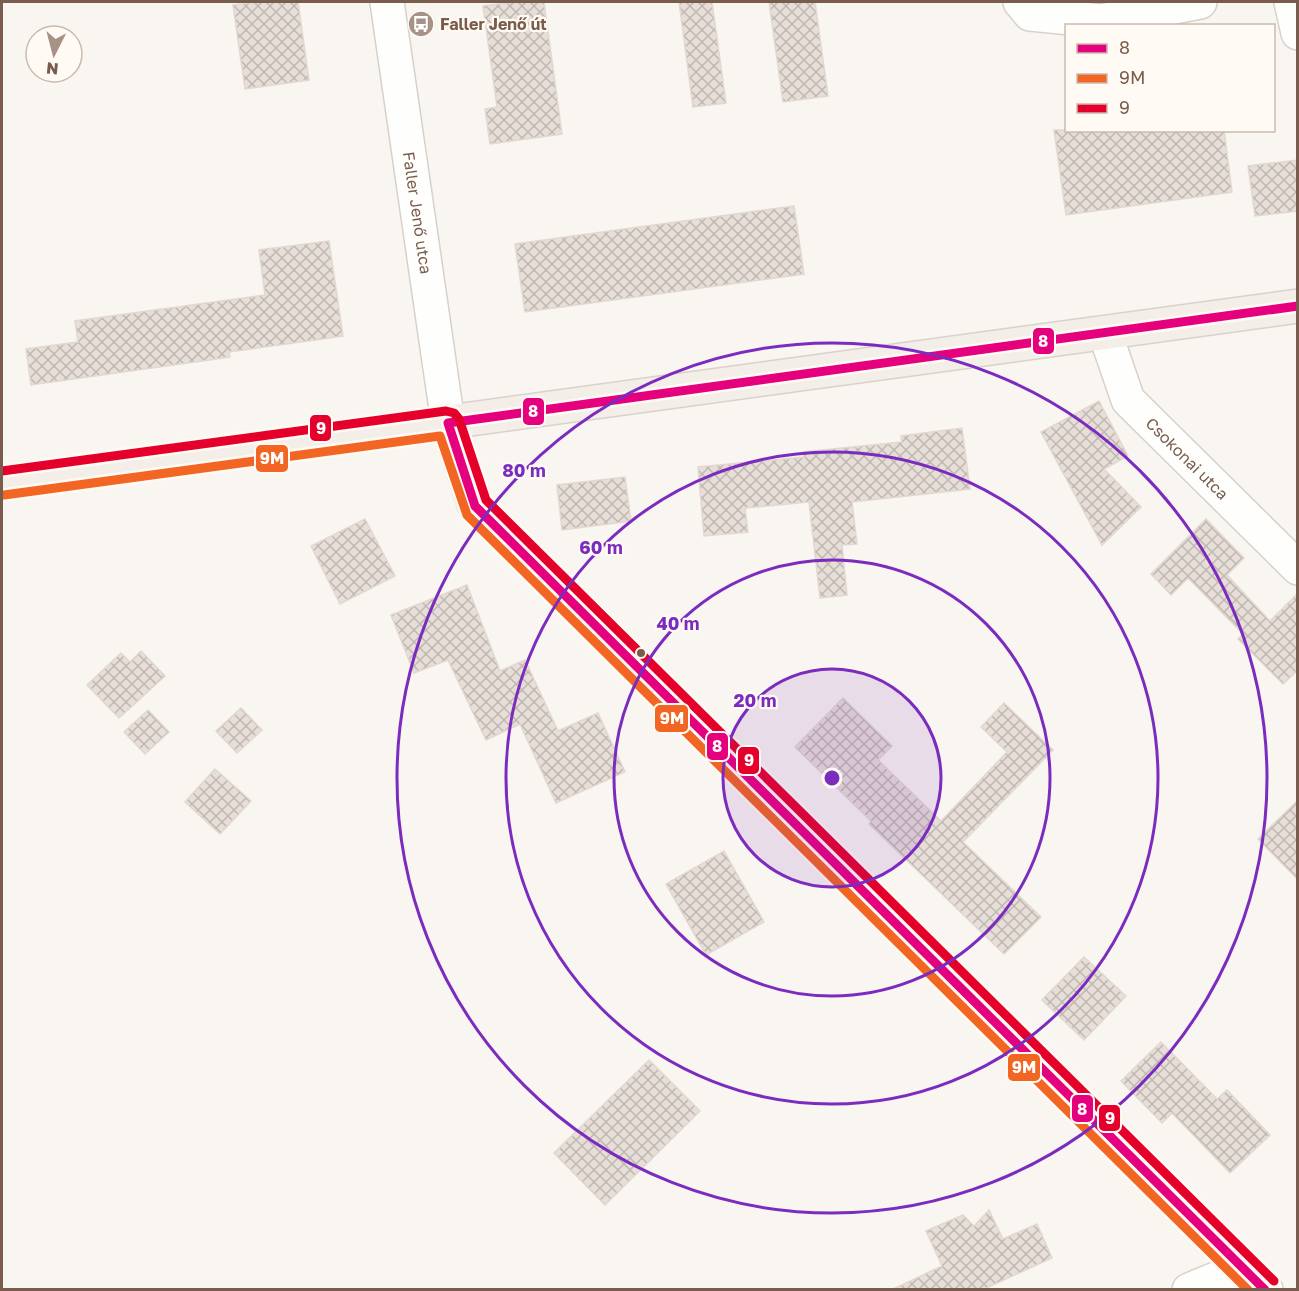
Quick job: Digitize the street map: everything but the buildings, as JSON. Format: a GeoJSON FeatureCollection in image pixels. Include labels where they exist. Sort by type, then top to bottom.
{"type":"FeatureCollection","features":[{"type":"Feature","properties":{"kind":"main road"},"geometry":{"type":"LineString","coordinates":[[2,483],[1298,306]]}},
{"type":"Feature","properties":{"kind":"street","name":"Faller Jenő utca"},"geometry":{"type":"LineString","coordinates":[[387,2],[448,423],[475,506],[1266,1290]]}},
{"type":"Feature","properties":{"kind":"street"},"geometry":{"type":"LineString","coordinates":[[1020,2],[1030,14],[1101,21],[1200,2]]}},
{"type":"Feature","properties":{"kind":"street"},"geometry":{"type":"LineString","coordinates":[[1291,2],[1298,33]]}},
{"type":"Feature","properties":{"kind":"street","name":"Csokonai utca"},"geometry":{"type":"LineString","coordinates":[[1105,333],[1128,400],[1298,568]]}},
{"type":"Feature","properties":{"kind":"street"},"geometry":{"type":"LineString","coordinates":[[1190,1290],[1242,1268]]}},
{"type":"Feature","properties":{"kind":"transit line","name":"8"},"geometry":{"type":"LineString","coordinates":[[1265,1290],[475,506],[448,423],[1298,306]]}},
{"type":"Feature","properties":{"kind":"transit line","name":"9"},"geometry":{"type":"LineString","coordinates":[[2,471],[446,411],[454,413],[459,419],[486,500],[1274,1281]]}},
{"type":"Feature","properties":{"kind":"transit line","name":"9M"},"geometry":{"type":"LineString","coordinates":[[4,495],[440,436],[467,515],[1248,1290]]}},
{"type":"Feature","properties":{"kind":"place","name":"Faller Jenő út"},"geometry":{"type":"Point","coordinates":[421,24]}}]}
